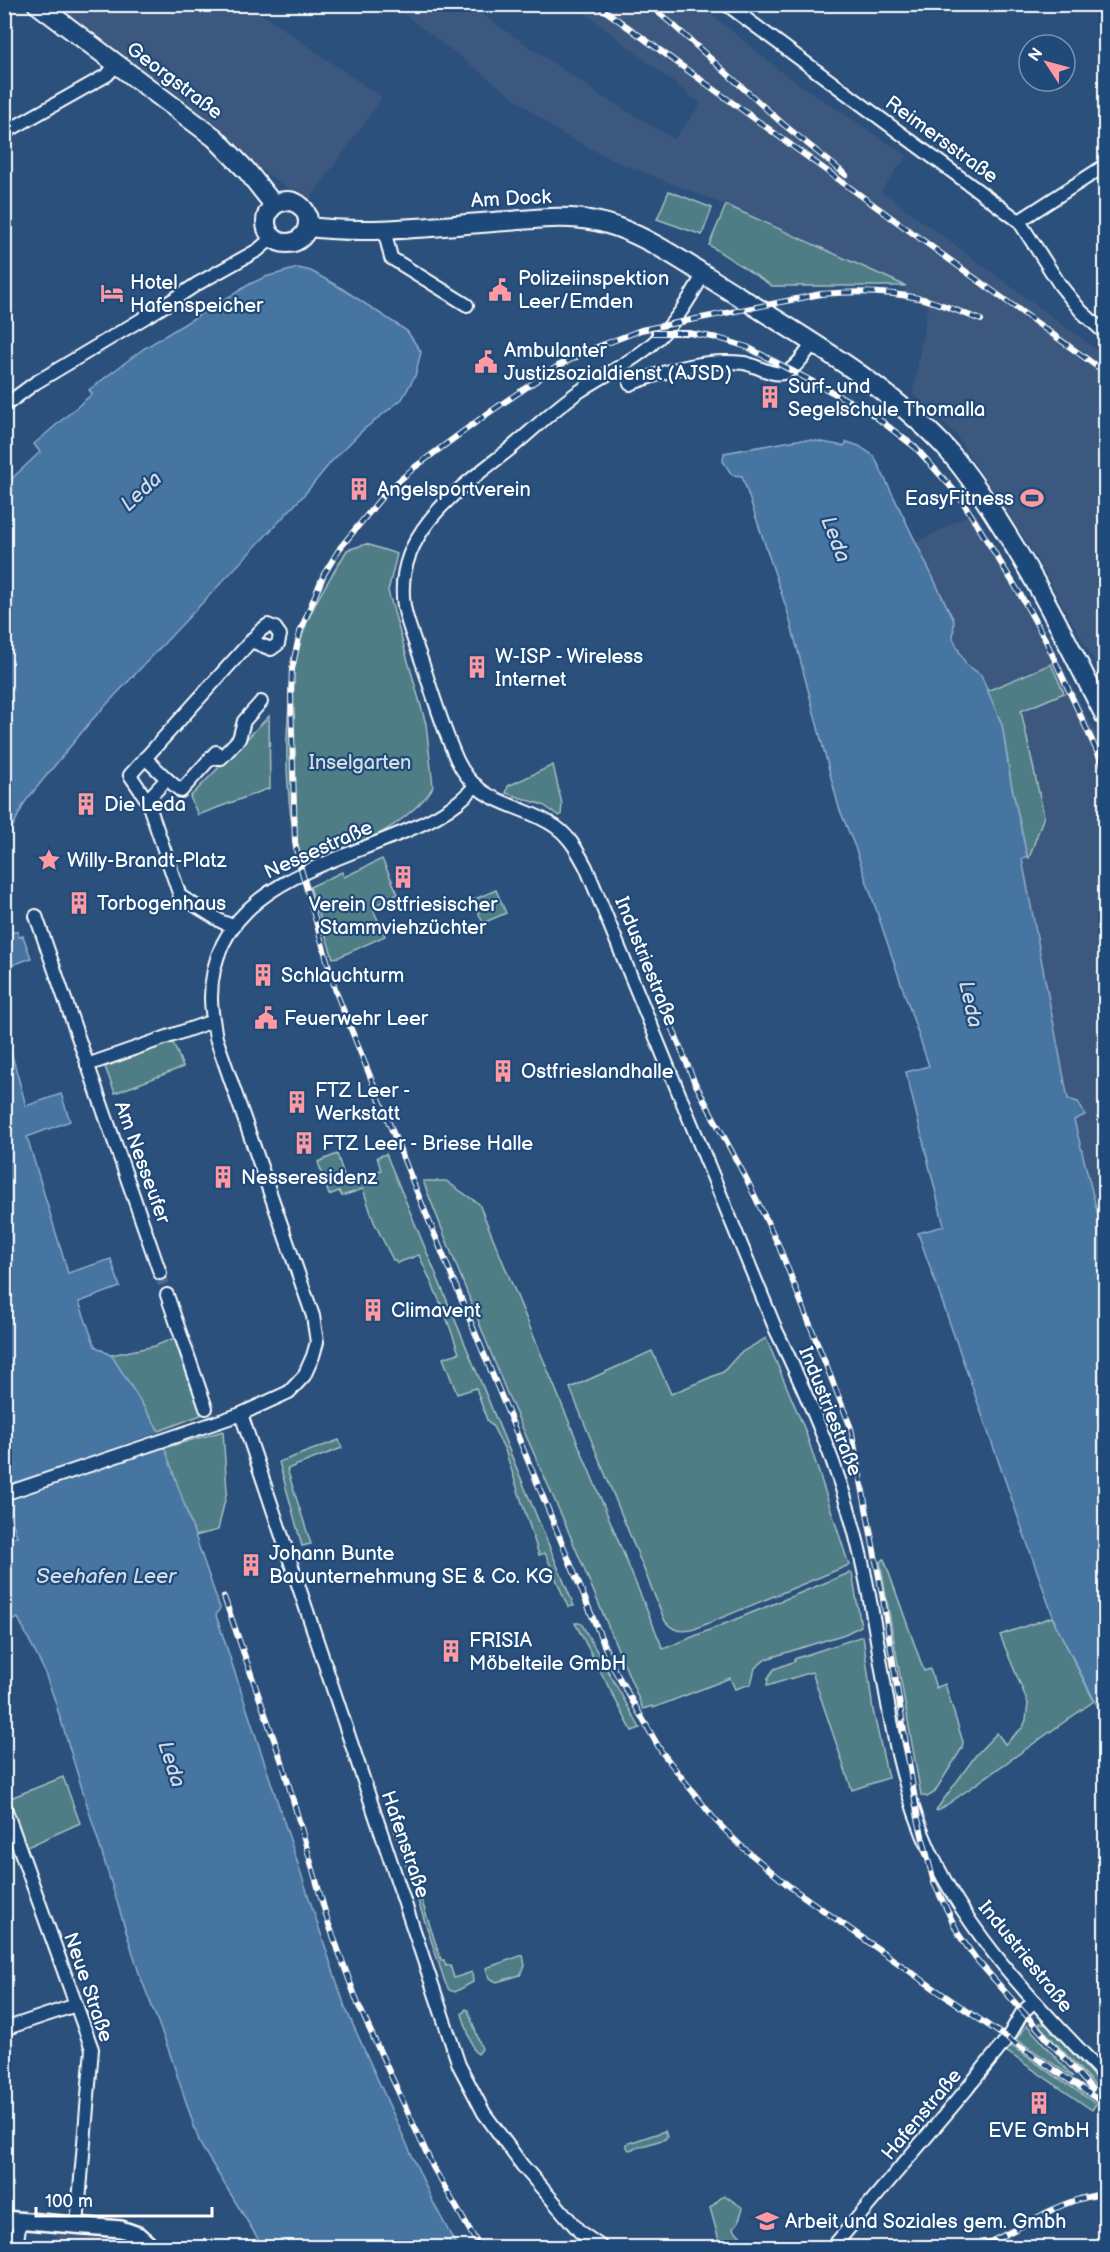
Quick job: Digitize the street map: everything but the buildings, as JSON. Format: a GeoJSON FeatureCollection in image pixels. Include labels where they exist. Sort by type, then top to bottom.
{"type":"FeatureCollection","features":[{"type":"Feature","properties":{"kind":"main road","name":"Georgstraße"},"geometry":{"type":"LineString","coordinates":[[37,4],[215,138],[247,171],[274,205]]}},
{"type":"Feature","properties":{"kind":"main road"},"geometry":{"type":"LineString","coordinates":[[286,201],[297,203],[308,215],[308,227],[303,236],[294,242],[283,242],[273,237],[266,221],[274,205],[286,201]]}},
{"type":"Feature","properties":{"kind":"main road","name":"Am Dock"},"geometry":{"type":"LineString","coordinates":[[308,227],[348,231],[550,218],[583,219],[597,221],[629,232],[703,275],[813,343],[890,398],[936,438],[966,472],[1015,548],[1052,611],[1106,718]]}},
{"type":"Feature","properties":{"kind":"street","name":"Reimersstraße"},"geometry":{"type":"LineString","coordinates":[[726,4],[1019,220],[1060,285],[1081,311],[1106,333]]}},
{"type":"Feature","properties":{"kind":"street"},"geometry":{"type":"LineString","coordinates":[[4,133],[107,75],[117,64]]}},
{"type":"Feature","properties":{"kind":"street"},"geometry":{"type":"LineString","coordinates":[[1019,220],[1106,165]]}},
{"type":"Feature","properties":{"kind":"street"},"geometry":{"type":"LineString","coordinates":[[384,229],[390,258],[467,305]]}},
{"type":"Feature","properties":{"kind":"street"},"geometry":{"type":"LineString","coordinates":[[4,406],[35,383],[197,284],[258,250],[273,237]]}},
{"type":"Feature","properties":{"kind":"street"},"geometry":{"type":"LineString","coordinates":[[476,785],[458,762],[404,608],[403,590],[406,564],[415,541],[450,497],[577,393],[652,344],[673,323],[703,275]]}},
{"type":"Feature","properties":{"kind":"street"},"geometry":{"type":"LineString","coordinates":[[630,384],[668,370],[703,364],[744,363],[778,374],[791,369],[813,343]]}},
{"type":"Feature","properties":{"kind":"street"},"geometry":{"type":"LineString","coordinates":[[233,926],[222,922],[180,896],[147,800],[130,775],[251,641]]}},
{"type":"Feature","properties":{"kind":"street"},"geometry":{"type":"LineString","coordinates":[[146,758],[181,791],[214,754],[221,758],[239,739],[244,722],[261,702]]}},
{"type":"Feature","properties":{"kind":"street"},"geometry":{"type":"LineString","coordinates":[[147,800],[167,779]]}},
{"type":"Feature","properties":{"kind":"street","name":"Nessestraße"},"geometry":{"type":"LineString","coordinates":[[4,1494],[241,1414],[289,1392],[310,1366],[316,1334],[313,1316],[216,1038],[210,999],[212,976],[221,947],[233,926],[259,898],[302,874],[434,818],[476,785]]}},
{"type":"Feature","properties":{"kind":"street","name":"Industriestraße"},"geometry":{"type":"LineString","coordinates":[[476,785],[495,800],[557,827],[573,844],[586,867],[776,1330],[806,1392],[837,1469],[871,1604],[882,1678],[900,1770],[931,1854],[970,1921],[1034,2001],[1106,2077]]}},
{"type":"Feature","properties":{"kind":"street","name":"Am Nesseufer"},"geometry":{"type":"LineString","coordinates":[[36,916],[160,1273]]}},
{"type":"Feature","properties":{"kind":"street"},"geometry":{"type":"LineString","coordinates":[[87,1065],[213,1021]]}},
{"type":"Feature","properties":{"kind":"street"},"geometry":{"type":"LineString","coordinates":[[167,1295],[206,1408]]}},
{"type":"Feature","properties":{"kind":"street","name":"Hafenstraße"},"geometry":{"type":"LineString","coordinates":[[241,1414],[459,2065],[484,2113],[522,2165],[580,2232],[603,2247]]}},
{"type":"Feature","properties":{"kind":"street","name":"Neue Straße"},"geometry":{"type":"LineString","coordinates":[[4,1805],[8,1829],[92,2049],[77,2224]]}},
{"type":"Feature","properties":{"kind":"street","name":"Hafenstraße"},"geometry":{"type":"LineString","coordinates":[[832,2247],[927,2139],[1007,2039],[1023,2013],[1034,2001]]}},
{"type":"Feature","properties":{"kind":"street"},"geometry":{"type":"LineString","coordinates":[[4,2030],[76,2005]]}},
{"type":"Feature","properties":{"kind":"street"},"geometry":{"type":"LineString","coordinates":[[4,2219],[122,2229],[138,2235],[153,2247]]}},
{"type":"Feature","properties":{"kind":"street"},"geometry":{"type":"LineString","coordinates":[[16,2247],[20,2220]]}},
{"type":"Feature","properties":{"kind":"shaded area"},"geometry":{"type":"Polygon","coordinates":[[[50,5],[249,5],[382,98],[308,202],[250,162],[221,130],[50,5]]]}},
{"type":"Feature","properties":{"kind":"shaded area"},"geometry":{"type":"Polygon","coordinates":[[[392,5],[468,5],[601,96],[674,139],[701,104],[575,5],[700,5],[784,74],[907,156],[881,191],[1105,356],[1105,680],[1034,554],[956,435],[913,394],[928,304],[903,299],[906,285],[726,205],[612,160],[559,132],[392,5]]]}},
{"type":"Feature","properties":{"kind":"shaded area"},"geometry":{"type":"Polygon","coordinates":[[[975,511],[1045,633],[1105,751],[1105,1243],[1074,1119],[1085,1115],[1078,1103],[1068,1099],[1022,858],[1027,855],[1011,783],[1002,725],[981,676],[966,664],[960,653],[953,638],[954,621],[916,543],[975,511]]]}},
{"type":"Feature","properties":{"kind":"shaded area"},"geometry":{"type":"Polygon","coordinates":[[[75,2232],[121,2236],[140,2247],[49,2248],[59,2234],[75,2232]]]}},
{"type":"Feature","properties":{"kind":"green space"},"geometry":{"type":"Polygon","coordinates":[[[669,191],[712,208],[702,235],[657,219],[669,191]]]}},
{"type":"Feature","properties":{"kind":"green space"},"geometry":{"type":"Polygon","coordinates":[[[726,205],[906,286],[772,286],[709,245],[726,205]]]}},
{"type":"Feature","properties":{"kind":"green space","name":"Inselgarten"},"geometry":{"type":"Polygon","coordinates":[[[366,544],[397,554],[388,591],[426,724],[433,786],[420,803],[390,828],[362,843],[304,867],[292,824],[287,774],[287,728],[296,661],[305,628],[327,583],[347,550],[366,544]]]}},
{"type":"Feature","properties":{"kind":"green space"},"geometry":{"type":"Polygon","coordinates":[[[1051,664],[1064,693],[1021,711],[1044,816],[1029,858],[1011,783],[1002,725],[987,691],[1051,664]]]}},
{"type":"Feature","properties":{"kind":"green space"},"geometry":{"type":"Polygon","coordinates":[[[269,716],[270,788],[198,815],[190,797],[269,716]]]}},
{"type":"Feature","properties":{"kind":"green space"},"geometry":{"type":"Polygon","coordinates":[[[553,765],[562,804],[561,815],[559,816],[543,805],[506,793],[508,786],[553,765]]]}},
{"type":"Feature","properties":{"kind":"green space"},"geometry":{"type":"Polygon","coordinates":[[[382,859],[398,894],[372,907],[385,936],[333,958],[310,887],[342,872],[344,877],[382,859]]]}},
{"type":"Feature","properties":{"kind":"green space"},"geometry":{"type":"Polygon","coordinates":[[[496,890],[506,913],[483,923],[473,900],[496,890]]]}},
{"type":"Feature","properties":{"kind":"green space"},"geometry":{"type":"Polygon","coordinates":[[[173,1042],[183,1067],[115,1093],[105,1067],[173,1042]]]}},
{"type":"Feature","properties":{"kind":"green space"},"geometry":{"type":"Polygon","coordinates":[[[337,1154],[346,1181],[381,1170],[377,1157],[386,1154],[574,1606],[568,1607],[545,1553],[539,1555],[505,1450],[487,1420],[476,1388],[457,1394],[443,1358],[459,1353],[444,1311],[419,1255],[397,1263],[393,1260],[374,1222],[363,1189],[342,1196],[339,1191],[329,1195],[318,1162],[337,1154]]]}},
{"type":"Feature","properties":{"kind":"green space"},"geometry":{"type":"Polygon","coordinates":[[[423,1181],[446,1181],[479,1204],[663,1649],[849,1573],[852,1573],[861,1626],[845,1634],[766,1659],[755,1668],[751,1684],[735,1689],[730,1678],[653,1708],[652,1706],[643,1709],[564,1521],[506,1391],[423,1181]]]}},
{"type":"Feature","properties":{"kind":"green space"},"geometry":{"type":"Polygon","coordinates":[[[174,1338],[201,1415],[159,1431],[111,1355],[155,1346],[174,1338]]]}},
{"type":"Feature","properties":{"kind":"green space"},"geometry":{"type":"Polygon","coordinates":[[[766,1338],[805,1430],[849,1565],[692,1630],[677,1630],[665,1621],[570,1388],[652,1351],[671,1394],[723,1372],[740,1353],[766,1338]]]}},
{"type":"Feature","properties":{"kind":"green space"},"geometry":{"type":"Polygon","coordinates":[[[223,1431],[227,1491],[218,1530],[195,1536],[164,1448],[223,1431]]]}},
{"type":"Feature","properties":{"kind":"green space"},"geometry":{"type":"Polygon","coordinates":[[[339,1440],[342,1448],[287,1469],[311,1544],[302,1546],[279,1462],[339,1440]]]}},
{"type":"Feature","properties":{"kind":"green space"},"geometry":{"type":"Polygon","coordinates":[[[884,1559],[924,1671],[930,1669],[936,1688],[945,1684],[963,1742],[962,1748],[934,1793],[927,1797],[921,1795],[880,1562],[884,1559]]]}},
{"type":"Feature","properties":{"kind":"green space"},"geometry":{"type":"Polygon","coordinates":[[[1052,1617],[1094,1701],[938,1811],[936,1810],[976,1755],[997,1733],[1005,1744],[1023,1727],[1026,1720],[1028,1703],[1000,1635],[1052,1617]]]}},
{"type":"Feature","properties":{"kind":"green space"},"geometry":{"type":"Polygon","coordinates":[[[575,1623],[581,1623],[640,1728],[632,1731],[575,1623]]]}},
{"type":"Feature","properties":{"kind":"green space"},"geometry":{"type":"Polygon","coordinates":[[[863,1636],[873,1710],[888,1778],[852,1790],[812,1672],[767,1686],[768,1678],[774,1669],[795,1661],[794,1659],[863,1636]]]}},
{"type":"Feature","properties":{"kind":"green space"},"geometry":{"type":"Polygon","coordinates":[[[63,1777],[80,1823],[25,1848],[8,1799],[63,1777]]]}},
{"type":"Feature","properties":{"kind":"green space"},"geometry":{"type":"Polygon","coordinates":[[[394,1815],[441,1960],[444,1960],[446,1966],[450,1965],[454,1978],[472,1972],[473,1982],[455,1992],[449,1990],[445,1982],[390,1817],[394,1815]]]}},
{"type":"Feature","properties":{"kind":"green space"},"geometry":{"type":"Polygon","coordinates":[[[523,1955],[525,1966],[520,1975],[497,1982],[489,1978],[486,1968],[523,1955]]]}},
{"type":"Feature","properties":{"kind":"green space"},"geometry":{"type":"Polygon","coordinates":[[[466,2009],[482,2049],[478,2054],[474,2051],[462,2014],[466,2009]]]}},
{"type":"Feature","properties":{"kind":"green space"},"geometry":{"type":"Polygon","coordinates":[[[1040,2023],[1047,2025],[1105,2089],[1100,2091],[1039,2025],[1040,2023]]]}},
{"type":"Feature","properties":{"kind":"green space"},"geometry":{"type":"Polygon","coordinates":[[[1027,2025],[1073,2077],[1016,2039],[1027,2025]]]}},
{"type":"Feature","properties":{"kind":"green space"},"geometry":{"type":"Polygon","coordinates":[[[1010,2045],[1096,2104],[1092,2110],[1006,2051],[1010,2045]]]}},
{"type":"Feature","properties":{"kind":"green space"},"geometry":{"type":"Polygon","coordinates":[[[665,2131],[667,2137],[665,2139],[628,2149],[626,2144],[665,2131]]]}},
{"type":"Feature","properties":{"kind":"green space"},"geometry":{"type":"Polygon","coordinates":[[[724,2195],[743,2208],[738,2223],[733,2228],[750,2247],[721,2247],[710,2208],[724,2195]]]}},
{"type":"Feature","properties":{"kind":"water","name":"Leda"},"geometry":{"type":"Polygon","coordinates":[[[298,268],[311,271],[341,288],[407,331],[421,352],[415,376],[402,399],[363,430],[331,462],[304,495],[91,721],[25,802],[5,842],[5,485],[40,452],[34,444],[92,394],[89,390],[143,349],[250,284],[265,277],[298,268]]]}},
{"type":"Feature","properties":{"kind":"water","name":"Leda"},"geometry":{"type":"Polygon","coordinates":[[[797,440],[844,446],[847,442],[859,446],[874,456],[954,621],[953,638],[960,653],[966,664],[981,675],[1002,725],[1011,783],[1027,856],[1022,859],[1068,1099],[1078,1102],[1085,1115],[1074,1120],[1105,1243],[1105,1721],[1056,1625],[918,1233],[944,1226],[906,1072],[929,1066],[855,847],[839,808],[788,613],[742,476],[732,475],[723,461],[724,453],[797,440]]]}},
{"type":"Feature","properties":{"kind":"water"},"geometry":{"type":"Polygon","coordinates":[[[17,931],[19,937],[23,936],[31,958],[5,968],[5,935],[17,931]]]}},
{"type":"Feature","properties":{"kind":"water","name":"Seehafen Leer"},"geometry":{"type":"Polygon","coordinates":[[[4,1026],[26,1106],[61,1094],[70,1121],[27,1137],[68,1273],[111,1259],[120,1287],[79,1302],[95,1346],[112,1356],[159,1431],[220,1608],[216,1615],[345,2007],[432,2200],[457,2247],[263,2247],[200,2144],[168,2048],[139,1973],[54,1698],[43,1668],[18,1618],[12,1621],[5,1606],[5,1540],[17,1536],[4,1496],[4,1026]]]}},
{"type":"Feature","properties":{"kind":"pier"},"geometry":{"type":"Polygon","coordinates":[[[162,1431],[167,1446],[4,1503],[5,1487],[162,1431]]]}},
{"type":"Feature","properties":{"kind":"tunnel"},"geometry":{"type":"LineString","coordinates":[[160,1273],[167,1295]]}},
{"type":"Feature","properties":{"kind":"railway"},"geometry":{"type":"LineString","coordinates":[[596,4],[1106,373]]}},
{"type":"Feature","properties":{"kind":"railway"},"geometry":{"type":"LineString","coordinates":[[648,4],[783,124],[846,175]]}},
{"type":"Feature","properties":{"kind":"railway"},"geometry":{"type":"LineString","coordinates":[[981,320],[938,303],[911,296],[847,292],[821,294],[641,330],[592,349],[558,366],[415,467],[386,492],[340,548],[324,574],[300,632],[292,669],[291,695],[295,842],[336,992],[614,1669],[661,1751],[715,1820],[740,1845],[789,1886],[942,1994],[1106,2105]]}},
{"type":"Feature","properties":{"kind":"railway"},"geometry":{"type":"LineString","coordinates":[[653,333],[689,333],[718,338],[747,347],[868,411],[915,447],[960,497],[1020,594],[1046,641],[1106,771]]}},
{"type":"Feature","properties":{"kind":"railway"},"geometry":{"type":"LineString","coordinates":[[639,945],[694,1081],[778,1244],[851,1428],[882,1593],[918,1819],[934,1883],[959,1935],[976,1959],[1092,2089]]}},
{"type":"Feature","properties":{"kind":"railway"},"geometry":{"type":"LineString","coordinates":[[224,1597],[283,1765],[328,1922],[358,2004],[433,2167],[480,2248]]}},
{"type":"Feature","properties":{"kind":"railway"},"geometry":{"type":"LineString","coordinates":[[975,2248],[1071,2202],[1106,2194]]}},
{"type":"Feature","properties":{"kind":"place","name":"Polizeiinspektion Leer/Emden"},"geometry":{"type":"Point","coordinates":[500,290]}},
{"type":"Feature","properties":{"kind":"place","name":"Hotel Hafenspeicher"},"geometry":{"type":"Point","coordinates":[112,293]}},
{"type":"Feature","properties":{"kind":"place","name":"Ambulanter Justizsozialdienst (AJSD)"},"geometry":{"type":"Point","coordinates":[486,362]}},
{"type":"Feature","properties":{"kind":"place","name":"Surf- und Segelschule Thomalla"},"geometry":{"type":"Point","coordinates":[770,397]}},
{"type":"Feature","properties":{"kind":"place","name":"Angelsportverein"},"geometry":{"type":"Point","coordinates":[359,489]}},
{"type":"Feature","properties":{"kind":"place","name":"EasyFitness"},"geometry":{"type":"Point","coordinates":[1032,498]}},
{"type":"Feature","properties":{"kind":"place","name":"W-ISP - Wireless Internet"},"geometry":{"type":"Point","coordinates":[477,667]}},
{"type":"Feature","properties":{"kind":"place","name":"Die Leda"},"geometry":{"type":"Point","coordinates":[86,804]}},
{"type":"Feature","properties":{"kind":"place","name":"Willy-Brandt-Platz"},"geometry":{"type":"Point","coordinates":[49,860]}},
{"type":"Feature","properties":{"kind":"place","name":"Verein Ostfriesischer Stammviehzüchter"},"geometry":{"type":"Point","coordinates":[403,877]}},
{"type":"Feature","properties":{"kind":"place","name":"Torbogenhaus"},"geometry":{"type":"Point","coordinates":[79,903]}},
{"type":"Feature","properties":{"kind":"place","name":"Schlauchturm"},"geometry":{"type":"Point","coordinates":[263,975]}},
{"type":"Feature","properties":{"kind":"place","name":"Feuerwehr Leer"},"geometry":{"type":"Point","coordinates":[266,1018]}},
{"type":"Feature","properties":{"kind":"place","name":"Ostfrieslandhalle"},"geometry":{"type":"Point","coordinates":[503,1071]}},
{"type":"Feature","properties":{"kind":"place","name":"FTZ Leer - Werkstatt"},"geometry":{"type":"Point","coordinates":[297,1102]}},
{"type":"Feature","properties":{"kind":"place","name":"FTZ Leer - Briese Halle"},"geometry":{"type":"Point","coordinates":[304,1143]}},
{"type":"Feature","properties":{"kind":"place","name":"Nesseresidenz"},"geometry":{"type":"Point","coordinates":[223,1177]}},
{"type":"Feature","properties":{"kind":"place","name":"Climavent"},"geometry":{"type":"Point","coordinates":[373,1310]}},
{"type":"Feature","properties":{"kind":"place","name":"Johann Bunte Bauunternehmung SE & Co. KG"},"geometry":{"type":"Point","coordinates":[251,1565]}},
{"type":"Feature","properties":{"kind":"place","name":"FRISIA Möbelteile GmbH"},"geometry":{"type":"Point","coordinates":[451,1651]}},
{"type":"Feature","properties":{"kind":"place","name":"EVE GmbH"},"geometry":{"type":"Point","coordinates":[1039,2103]}},
{"type":"Feature","properties":{"kind":"place","name":"Arbeit und Soziales gem. Gmbh"},"geometry":{"type":"Point","coordinates":[767,2221]}}]}
